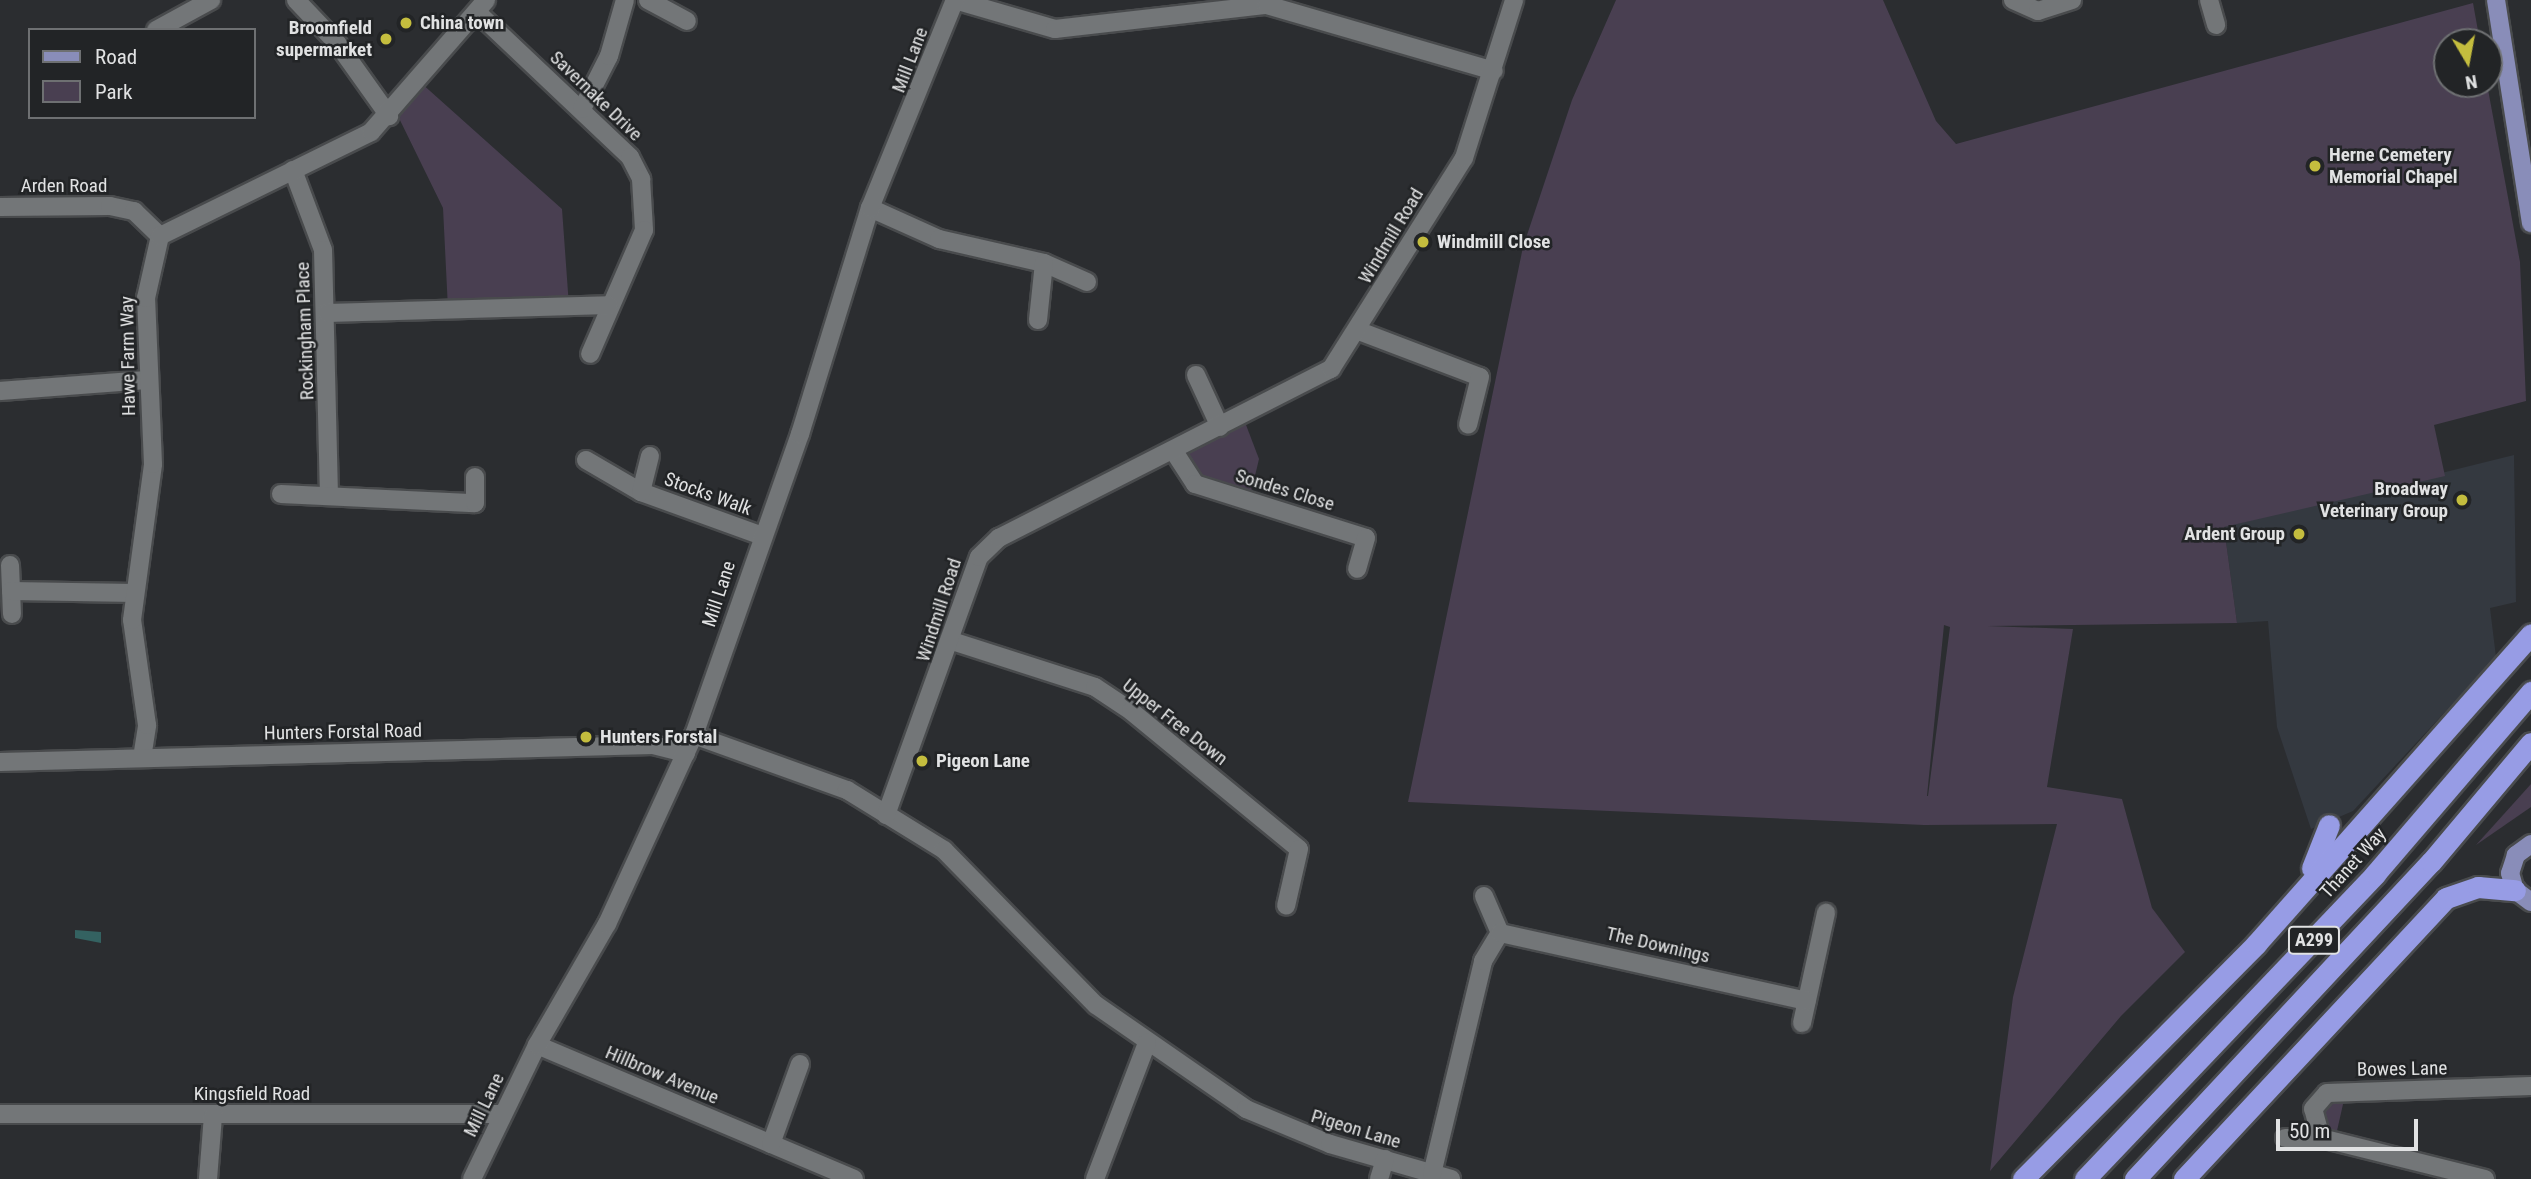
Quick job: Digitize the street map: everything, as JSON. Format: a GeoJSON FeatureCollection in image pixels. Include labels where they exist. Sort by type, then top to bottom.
{"type":"FeatureCollection","features":[{"type":"Feature","properties":{"kind":"highway","name":"A299"},"geometry":{"type":"LineString","coordinates":[[2023,1179],[2286,912],[2531,634]]}},
{"type":"Feature","properties":{"kind":"highway","name":"Thanet Way"},"geometry":{"type":"LineString","coordinates":[[2085,1179],[2366,884],[2531,692]]}},
{"type":"Feature","properties":{"kind":"highway","name":"A299"},"geometry":{"type":"LineString","coordinates":[[2135,1179],[2431,862],[2531,743]]}},
{"type":"Feature","properties":{"kind":"highway"},"geometry":{"type":"LineString","coordinates":[[2286,912],[2324,849],[2329,825]]}},
{"type":"Feature","properties":{"kind":"highway"},"geometry":{"type":"LineString","coordinates":[[2184,1179],[2446,898],[2478,887],[2526,901]]}},
{"type":"Feature","properties":{"kind":"main road"},"geometry":{"type":"LineString","coordinates":[[2496,0],[2531,223]]}},
{"type":"Feature","properties":{"kind":"main road"},"geometry":{"type":"LineString","coordinates":[[2526,901],[2511,864],[2531,844]]}},
{"type":"Feature","properties":{"kind":"street"},"geometry":{"type":"LineString","coordinates":[[160,28],[211,0]]}},
{"type":"Feature","properties":{"kind":"street"},"geometry":{"type":"LineString","coordinates":[[296,0],[337,43],[389,116]]}},
{"type":"Feature","properties":{"kind":"street"},"geometry":{"type":"LineString","coordinates":[[582,109],[609,56],[625,0]]}},
{"type":"Feature","properties":{"kind":"street"},"geometry":{"type":"LineString","coordinates":[[648,0],[687,21]]}},
{"type":"Feature","properties":{"kind":"street"},"geometry":{"type":"LineString","coordinates":[[955,0],[1055,29],[1267,5],[1494,71]]}},
{"type":"Feature","properties":{"kind":"street","name":"Mill Lane"},"geometry":{"type":"LineString","coordinates":[[472,1179],[537,1045],[607,924],[694,735],[760,535],[800,434],[870,208],[955,0]]}},
{"type":"Feature","properties":{"kind":"street","name":"Windmill Road"},"geometry":{"type":"LineString","coordinates":[[886,815],[952,641],[979,557],[999,538],[1175,453],[1331,369],[1359,331],[1464,158],[1494,71],[1514,0]]}},
{"type":"Feature","properties":{"kind":"street"},"geometry":{"type":"LineString","coordinates":[[2013,0],[2038,11],[2072,0]]}},
{"type":"Feature","properties":{"kind":"street"},"geometry":{"type":"LineString","coordinates":[[2209,0],[2216,25]]}},
{"type":"Feature","properties":{"kind":"street"},"geometry":{"type":"LineString","coordinates":[[160,236],[371,132],[389,116],[482,7]]}},
{"type":"Feature","properties":{"kind":"street","name":"Savernake Drive"},"geometry":{"type":"LineString","coordinates":[[482,7],[630,157],[647,207],[644,230],[609,305],[590,354]]}},
{"type":"Feature","properties":{"kind":"street","name":"Rockingham Place"},"geometry":{"type":"LineString","coordinates":[[292,170],[323,250],[327,313],[329,496]]}},
{"type":"Feature","properties":{"kind":"street","name":"Arden Road"},"geometry":{"type":"LineString","coordinates":[[0,207],[110,206],[134,212],[160,236]]}},
{"type":"Feature","properties":{"kind":"street"},"geometry":{"type":"LineString","coordinates":[[870,208],[939,239],[1044,263],[1087,282]]}},
{"type":"Feature","properties":{"kind":"street","name":"Hawe Farm Way"},"geometry":{"type":"LineString","coordinates":[[142,758],[147,725],[135,664],[135,593],[153,464],[146,298],[160,236]]}},
{"type":"Feature","properties":{"kind":"street"},"geometry":{"type":"LineString","coordinates":[[1038,320],[1044,263]]}},
{"type":"Feature","properties":{"kind":"street"},"geometry":{"type":"LineString","coordinates":[[327,313],[609,305]]}},
{"type":"Feature","properties":{"kind":"street"},"geometry":{"type":"LineString","coordinates":[[1359,331],[1480,377],[1468,425]]}},
{"type":"Feature","properties":{"kind":"street"},"geometry":{"type":"LineString","coordinates":[[1196,374],[1220,427]]}},
{"type":"Feature","properties":{"kind":"street"},"geometry":{"type":"LineString","coordinates":[[0,391],[148,380]]}},
{"type":"Feature","properties":{"kind":"street","name":"Sondes Close"},"geometry":{"type":"LineString","coordinates":[[1175,453],[1195,484],[1366,538],[1357,569]]}},
{"type":"Feature","properties":{"kind":"street","name":"Stocks Walk"},"geometry":{"type":"LineString","coordinates":[[641,492],[650,456]]}},
{"type":"Feature","properties":{"kind":"street","name":"Stocks Walk"},"geometry":{"type":"LineString","coordinates":[[586,460],[641,492],[760,535]]}},
{"type":"Feature","properties":{"kind":"street"},"geometry":{"type":"LineString","coordinates":[[281,494],[475,503],[475,477]]}},
{"type":"Feature","properties":{"kind":"street"},"geometry":{"type":"LineString","coordinates":[[10,565],[12,614]]}},
{"type":"Feature","properties":{"kind":"street"},"geometry":{"type":"LineString","coordinates":[[11,591],[135,593]]}},
{"type":"Feature","properties":{"kind":"street","name":"Upper Free Down"},"geometry":{"type":"LineString","coordinates":[[952,641],[1095,687],[1131,711],[1299,849],[1286,906]]}},
{"type":"Feature","properties":{"kind":"street","name":"Pigeon Lane"},"geometry":{"type":"LineString","coordinates":[[694,735],[811,775],[944,850],[1096,1004],[1147,1043],[1287,1129],[1451,1179]]}},
{"type":"Feature","properties":{"kind":"street","name":"Hunters Forstal Road"},"geometry":{"type":"LineString","coordinates":[[0,762],[653,745],[686,754]]}},
{"type":"Feature","properties":{"kind":"street"},"geometry":{"type":"LineString","coordinates":[[1432,1174],[1483,961],[1500,933],[1484,896]]}},
{"type":"Feature","properties":{"kind":"street"},"geometry":{"type":"LineString","coordinates":[[1802,1023],[1826,913]]}},
{"type":"Feature","properties":{"kind":"street","name":"The Downings"},"geometry":{"type":"LineString","coordinates":[[1500,933],[1807,1001]]}},
{"type":"Feature","properties":{"kind":"street"},"geometry":{"type":"LineString","coordinates":[[1095,1179],[1147,1043]]}},
{"type":"Feature","properties":{"kind":"street","name":"Hillbrow Avenue"},"geometry":{"type":"LineString","coordinates":[[537,1045],[854,1179]]}},
{"type":"Feature","properties":{"kind":"street"},"geometry":{"type":"LineString","coordinates":[[771,1144],[800,1064]]}},
{"type":"Feature","properties":{"kind":"street","name":"Bowes Lane"},"geometry":{"type":"LineString","coordinates":[[2321,1138],[2313,1109],[2327,1093],[2531,1086]]}},
{"type":"Feature","properties":{"kind":"street","name":"Kingsfield Road"},"geometry":{"type":"LineString","coordinates":[[0,1114],[503,1114]]}},
{"type":"Feature","properties":{"kind":"street"},"geometry":{"type":"LineString","coordinates":[[208,1179],[213,1115]]}},
{"type":"Feature","properties":{"kind":"street"},"geometry":{"type":"LineString","coordinates":[[2286,1138],[2321,1138],[2486,1179]]}},
{"type":"Feature","properties":{"kind":"street"},"geometry":{"type":"LineString","coordinates":[[1379,1179],[1385,1159]]}},
{"type":"Feature","properties":{"kind":"shaded area"},"geometry":{"type":"Polygon","coordinates":[[[2514,455],[2516,602],[2490,608],[2496,657],[2353,811],[2311,829],[2277,727],[2268,621],[2237,623],[2224,527],[2514,455]]]}},
{"type":"Feature","properties":{"kind":"green space"},"geometry":{"type":"Polygon","coordinates":[[[1616,0],[1883,0],[1936,121],[1956,144],[2473,3],[2477,28],[2433,28],[2433,98],[2490,98],[2520,262],[2526,401],[2434,425],[2445,476],[2224,527],[2237,623],[1987,626],[2073,629],[2047,787],[2122,799],[2152,908],[2185,952],[2121,1016],[1990,1171],[2013,997],[2057,824],[1924,825],[1408,802],[1523,247],[1572,100],[1616,0]],[[1944,625],[1927,796],[1950,627],[1944,625]]]}},
{"type":"Feature","properties":{"kind":"green space"},"geometry":{"type":"Polygon","coordinates":[[[420,82],[562,209],[569,306],[448,309],[443,208],[395,110],[420,82]]]}},
{"type":"Feature","properties":{"kind":"green space"},"geometry":{"type":"Polygon","coordinates":[[[1243,417],[1259,459],[1249,501],[1195,484],[1175,453],[1243,417]]]}},
{"type":"Feature","properties":{"kind":"green space"},"geometry":{"type":"Polygon","coordinates":[[[2531,784],[2531,807],[2476,845],[2531,784]]]}},
{"type":"Feature","properties":{"kind":"green space"},"geometry":{"type":"Polygon","coordinates":[[[2346,1091],[2334,1144],[2313,1109],[2346,1091]]]}},
{"type":"Feature","properties":{"kind":"water"},"geometry":{"type":"Polygon","coordinates":[[[75,930],[101,932],[101,943],[75,938],[75,930]]]}},
{"type":"Feature","properties":{"kind":"place","name":"China town"},"geometry":{"type":"Point","coordinates":[406,23]}},
{"type":"Feature","properties":{"kind":"place","name":"Broomfield supermarket"},"geometry":{"type":"Point","coordinates":[386,39]}},
{"type":"Feature","properties":{"kind":"place","name":"Herne Cemetery Memorial Chapel"},"geometry":{"type":"Point","coordinates":[2315,166]}},
{"type":"Feature","properties":{"kind":"place","name":"Windmill Close"},"geometry":{"type":"Point","coordinates":[1423,242]}},
{"type":"Feature","properties":{"kind":"place","name":"Broadway Veterinary Group"},"geometry":{"type":"Point","coordinates":[2462,500]}},
{"type":"Feature","properties":{"kind":"place","name":"Ardent Group"},"geometry":{"type":"Point","coordinates":[2299,534]}},
{"type":"Feature","properties":{"kind":"place","name":"Hunters Forstal"},"geometry":{"type":"Point","coordinates":[586,737]}},
{"type":"Feature","properties":{"kind":"place","name":"Pigeon Lane"},"geometry":{"type":"Point","coordinates":[922,761]}}]}
